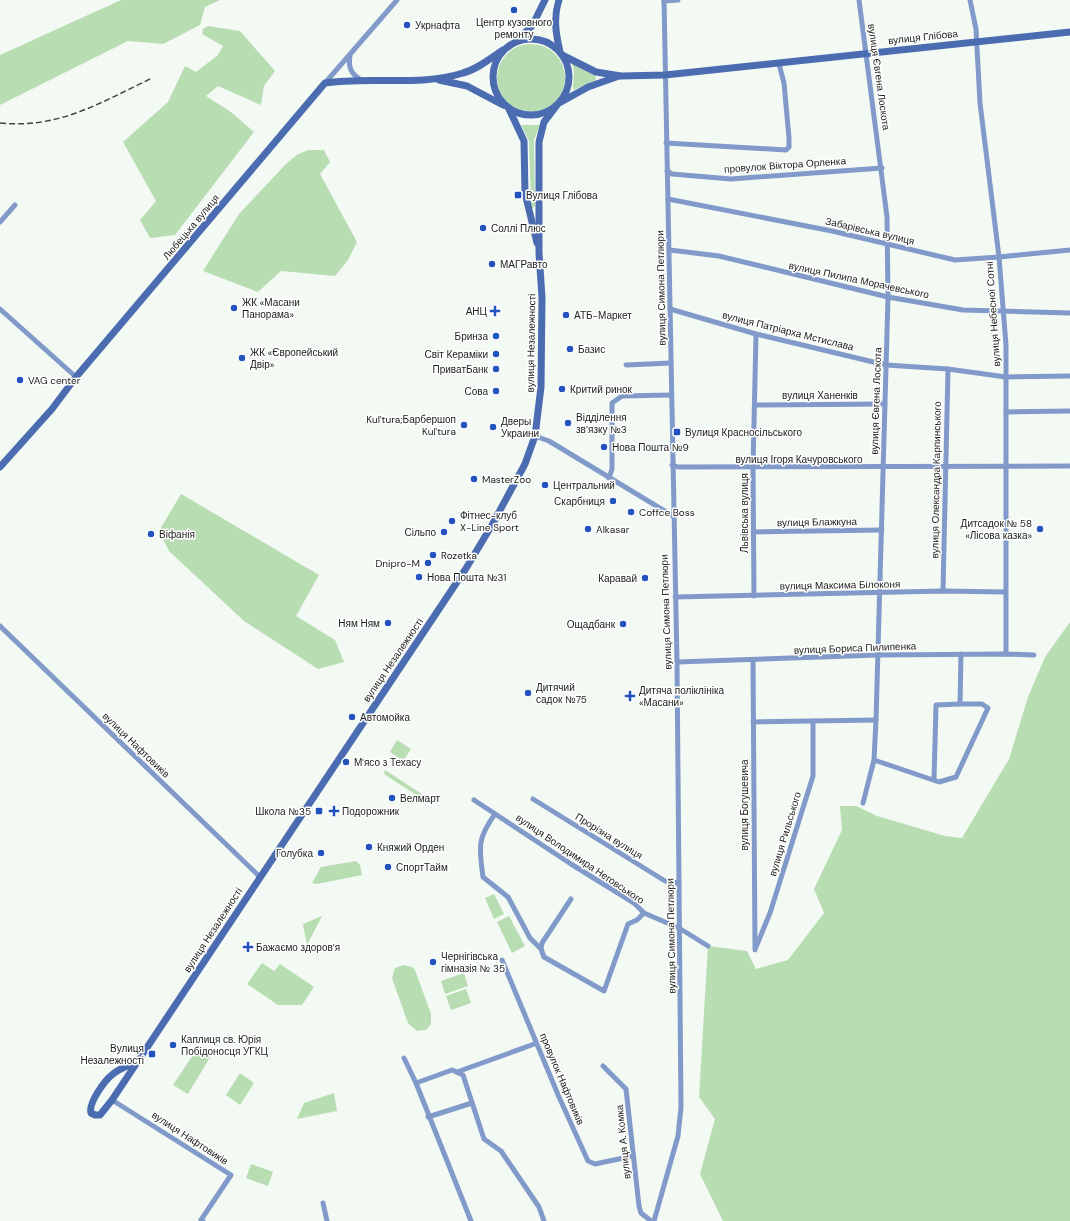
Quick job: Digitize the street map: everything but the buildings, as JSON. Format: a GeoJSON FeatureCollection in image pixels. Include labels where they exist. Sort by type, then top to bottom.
{"type":"FeatureCollection","features":[{"type":"Feature","properties":{"kind":"main road"},"geometry":{"type":"LineString","coordinates":[[325,83],[362,80],[431,79],[472,70],[515,42],[532,26],[545,0]]}},
{"type":"Feature","properties":{"kind":"main road","name":"вулиця Незалежності"},"geometry":{"type":"LineString","coordinates":[[138,1061],[118,1070],[108,1079],[90,1104],[91,1113],[95,1116],[100,1115],[112,1100],[138,1061],[260,877],[465,570],[492,525],[525,464],[535,436],[542,387],[542,290],[539,253],[539,142],[544,122],[558,104],[569,83],[568,68],[561,54],[555,25],[555,14],[559,0]]}},
{"type":"Feature","properties":{"kind":"main road","name":"вулиця Глібова"},"geometry":{"type":"LineString","coordinates":[[561,54],[596,72],[621,76],[665,75],[1070,32]]}},
{"type":"Feature","properties":{"kind":"main road"},"geometry":{"type":"LineString","coordinates":[[515,42],[531,39],[539,40],[550,44],[561,54]]}},
{"type":"Feature","properties":{"kind":"main road","name":"вулиця Незалежності"},"geometry":{"type":"LineString","coordinates":[[503,50],[495,64],[492,79],[496,94],[508,108],[524,141],[525,193],[539,253]]}},
{"type":"Feature","properties":{"kind":"main road","name":"вулиця Глібова"},"geometry":{"type":"LineString","coordinates":[[558,104],[588,87],[621,76]]}},
{"type":"Feature","properties":{"kind":"main road"},"geometry":{"type":"LineString","coordinates":[[431,79],[467,86],[522,115],[530,116],[545,113],[558,104]]}},
{"type":"Feature","properties":{"kind":"main road","name":"Любецька вулиця"},"geometry":{"type":"LineString","coordinates":[[0,467],[52,409],[76,377],[325,83]]}},
{"type":"Feature","properties":{"kind":"street","name":"Любецька вулиця"},"geometry":{"type":"LineString","coordinates":[[325,83],[397,0]]}},
{"type":"Feature","properties":{"kind":"street"},"geometry":{"type":"LineString","coordinates":[[664,0],[678,0]]}},
{"type":"Feature","properties":{"kind":"street","name":"вулиця Симона Петлюри"},"geometry":{"type":"LineString","coordinates":[[654,1221],[678,1136],[682,1107],[677,662],[664,0]]}},
{"type":"Feature","properties":{"kind":"street","name":"вулиця Євгена Лоскота"},"geometry":{"type":"LineString","coordinates":[[859,0],[887,208],[888,243],[879,655],[874,760],[863,803]]}},
{"type":"Feature","properties":{"kind":"street","name":"вулиця Небесної Сотні"},"geometry":{"type":"LineString","coordinates":[[970,0],[973,12],[980,103],[1004,311],[1006,377],[1006,654]]}},
{"type":"Feature","properties":{"kind":"street"},"geometry":{"type":"LineString","coordinates":[[350,56],[349,62],[352,72],[362,80]]}},
{"type":"Feature","properties":{"kind":"street"},"geometry":{"type":"LineString","coordinates":[[666,143],[786,150],[789,147],[786,107],[784,83],[779,64]]}},
{"type":"Feature","properties":{"kind":"street","name":"провулок Віктора Орленка"},"geometry":{"type":"LineString","coordinates":[[667,171],[672,174],[731,179],[882,168]]}},
{"type":"Feature","properties":{"kind":"street","name":"Забарівська вулиця"},"geometry":{"type":"LineString","coordinates":[[668,198],[888,243],[955,260],[1070,250]]}},
{"type":"Feature","properties":{"kind":"street"},"geometry":{"type":"LineString","coordinates":[[0,222],[15,204]]}},
{"type":"Feature","properties":{"kind":"street","name":"вулиця Пилипа Морачевського"},"geometry":{"type":"LineString","coordinates":[[670,250],[719,256],[888,297],[963,310],[1070,313]]}},
{"type":"Feature","properties":{"kind":"street"},"geometry":{"type":"LineString","coordinates":[[0,309],[76,377]]}},
{"type":"Feature","properties":{"kind":"street","name":"вулиця Патріарха Мстислава"},"geometry":{"type":"LineString","coordinates":[[670,309],[756,334],[886,365],[948,369],[1006,377],[1070,376]]}},
{"type":"Feature","properties":{"kind":"street","name":"Львівська вулиця"},"geometry":{"type":"LineString","coordinates":[[754,596],[753,468],[756,334]]}},
{"type":"Feature","properties":{"kind":"street"},"geometry":{"type":"LineString","coordinates":[[626,365],[671,363]]}},
{"type":"Feature","properties":{"kind":"street","name":"вулиця Олександра Карпинського"},"geometry":{"type":"LineString","coordinates":[[943,591],[948,369]]}},
{"type":"Feature","properties":{"kind":"street"},"geometry":{"type":"LineString","coordinates":[[609,478],[612,469],[612,403],[622,396],[671,395]]}},
{"type":"Feature","properties":{"kind":"street","name":"вулиця Ханенків"},"geometry":{"type":"LineString","coordinates":[[755,405],[885,404]]}},
{"type":"Feature","properties":{"kind":"street"},"geometry":{"type":"LineString","coordinates":[[1006,412],[1070,411]]}},
{"type":"Feature","properties":{"kind":"street"},"geometry":{"type":"LineString","coordinates":[[535,436],[549,441],[673,516]]}},
{"type":"Feature","properties":{"kind":"street","name":"вулиця Ігоря Качуровського"},"geometry":{"type":"LineString","coordinates":[[672,465],[678,467],[753,468],[945,468],[1006,465],[1070,466]]}},
{"type":"Feature","properties":{"kind":"street","name":"вулиця Блажкуна"},"geometry":{"type":"LineString","coordinates":[[753,532],[882,530]]}},
{"type":"Feature","properties":{"kind":"street","name":"вулиця Максима Білоконя"},"geometry":{"type":"LineString","coordinates":[[675,597],[943,591],[1006,592]]}},
{"type":"Feature","properties":{"kind":"street","name":"вулиця Нафтовиків"},"geometry":{"type":"LineString","coordinates":[[0,626],[260,877]]}},
{"type":"Feature","properties":{"kind":"street"},"geometry":{"type":"LineString","coordinates":[[960,704],[961,654]]}},
{"type":"Feature","properties":{"kind":"street","name":"вулиця Бориса Пилипенка"},"geometry":{"type":"LineString","coordinates":[[677,662],[879,655],[1034,655]]}},
{"type":"Feature","properties":{"kind":"street","name":"вулиця Богушевича"},"geometry":{"type":"LineString","coordinates":[[753,660],[755,950]]}},
{"type":"Feature","properties":{"kind":"street"},"geometry":{"type":"LineString","coordinates":[[874,760],[939,782],[956,777],[988,708],[982,704],[936,705],[934,780]]}},
{"type":"Feature","properties":{"kind":"street"},"geometry":{"type":"LineString","coordinates":[[753,722],[876,720]]}},
{"type":"Feature","properties":{"kind":"street","name":"вулиця Рильського"},"geometry":{"type":"LineString","coordinates":[[755,950],[770,914],[813,776],[812,721]]}},
{"type":"Feature","properties":{"kind":"street","name":"Прорізна вулиця"},"geometry":{"type":"LineString","coordinates":[[533,799],[665,881],[679,883]]}},
{"type":"Feature","properties":{"kind":"street","name":"вулиця Володимира Неговського"},"geometry":{"type":"LineString","coordinates":[[474,800],[570,864],[634,903],[644,913],[679,928],[708,946]]}},
{"type":"Feature","properties":{"kind":"street"},"geometry":{"type":"LineString","coordinates":[[495,814],[482,834],[480,858],[483,877],[508,897],[530,938],[541,949],[544,957],[604,991],[628,924],[637,920],[644,913]]}},
{"type":"Feature","properties":{"kind":"street"},"geometry":{"type":"LineString","coordinates":[[541,949],[542,943],[571,899]]}},
{"type":"Feature","properties":{"kind":"street","name":"провулок Нафтовиків"},"geometry":{"type":"LineString","coordinates":[[502,960],[588,1161],[596,1164],[633,1156]]}},
{"type":"Feature","properties":{"kind":"street"},"geometry":{"type":"LineString","coordinates":[[457,1072],[537,1043]]}},
{"type":"Feature","properties":{"kind":"street"},"geometry":{"type":"LineString","coordinates":[[404,1058],[416,1083],[428,1117],[471,1221]]}},
{"type":"Feature","properties":{"kind":"street","name":"вулиця А. Комка"},"geometry":{"type":"LineString","coordinates":[[603,1066],[626,1089],[641,1213],[651,1221]]}},
{"type":"Feature","properties":{"kind":"street"},"geometry":{"type":"LineString","coordinates":[[416,1083],[452,1070],[463,1075],[484,1139],[501,1151],[539,1207],[544,1221]]}},
{"type":"Feature","properties":{"kind":"street","name":"вулиця Нафтовиків"},"geometry":{"type":"LineString","coordinates":[[112,1100],[231,1175],[201,1220],[203,1221]]}},
{"type":"Feature","properties":{"kind":"street"},"geometry":{"type":"LineString","coordinates":[[428,1117],[472,1103]]}},
{"type":"Feature","properties":{"kind":"street"},"geometry":{"type":"LineString","coordinates":[[323,1203],[327,1221]]}},
{"type":"Feature","properties":{"kind":"green space"},"geometry":{"type":"Polygon","coordinates":[[[121,0],[220,0],[205,7],[200,25],[163,44],[128,41],[0,105],[0,55],[121,0]]]}},
{"type":"Feature","properties":{"kind":"green space"},"geometry":{"type":"Polygon","coordinates":[[[208,26],[240,31],[275,71],[264,86],[261,105],[218,86],[206,96],[231,112],[254,132],[175,235],[150,238],[140,220],[156,201],[123,142],[168,102],[185,66],[196,72],[218,55],[223,46],[202,34],[203,29],[208,26]]]}},
{"type":"Feature","properties":{"kind":"green space"},"geometry":{"type":"Polygon","coordinates":[[[531,44],[544,47],[555,54],[562,65],[565,78],[562,91],[555,102],[544,109],[531,112],[518,109],[507,102],[500,91],[497,78],[500,65],[507,54],[518,47],[531,44]]]}},
{"type":"Feature","properties":{"kind":"green space"},"geometry":{"type":"Polygon","coordinates":[[[572,63],[595,74],[596,80],[573,90],[574,71],[572,63]]]}},
{"type":"Feature","properties":{"kind":"green space"},"geometry":{"type":"Polygon","coordinates":[[[521,125],[540,125],[534,140],[535,206],[533,208],[531,206],[529,141],[521,125]]]}},
{"type":"Feature","properties":{"kind":"green space"},"geometry":{"type":"Polygon","coordinates":[[[309,150],[324,150],[330,162],[320,174],[357,242],[348,260],[335,276],[281,271],[258,292],[203,271],[239,214],[286,164],[298,154],[309,150]]]}},
{"type":"Feature","properties":{"kind":"green space"},"geometry":{"type":"Polygon","coordinates":[[[181,494],[319,575],[296,616],[335,640],[344,662],[318,669],[244,621],[169,551],[159,531],[181,494]]]}},
{"type":"Feature","properties":{"kind":"green space"},"geometry":{"type":"Polygon","coordinates":[[[1070,622],[1070,1221],[723,1221],[700,1174],[715,1119],[699,1097],[708,946],[747,951],[756,969],[788,960],[824,913],[814,889],[842,830],[840,806],[856,806],[877,816],[945,836],[962,838],[1009,759],[1028,697],[1045,657],[1070,622]]]}},
{"type":"Feature","properties":{"kind":"green space"},"geometry":{"type":"Polygon","coordinates":[[[397,740],[411,749],[403,761],[390,752],[397,740]]]}},
{"type":"Feature","properties":{"kind":"green space"},"geometry":{"type":"Polygon","coordinates":[[[385,770],[431,800],[430,804],[384,774],[385,770]]]}},
{"type":"Feature","properties":{"kind":"green space"},"geometry":{"type":"Polygon","coordinates":[[[356,861],[360,865],[362,875],[317,884],[312,883],[321,867],[356,861]]]}},
{"type":"Feature","properties":{"kind":"green space"},"geometry":{"type":"Polygon","coordinates":[[[494,894],[504,914],[494,919],[485,898],[494,894]]]}},
{"type":"Feature","properties":{"kind":"green space"},"geometry":{"type":"Polygon","coordinates":[[[322,916],[307,945],[303,924],[322,916]]]}},
{"type":"Feature","properties":{"kind":"green space"},"geometry":{"type":"Polygon","coordinates":[[[509,916],[525,946],[512,953],[497,922],[509,916]]]}},
{"type":"Feature","properties":{"kind":"green space"},"geometry":{"type":"Polygon","coordinates":[[[262,963],[274,971],[280,964],[314,987],[302,1005],[278,1005],[247,984],[262,963]]]}},
{"type":"Feature","properties":{"kind":"green space"},"geometry":{"type":"Polygon","coordinates":[[[403,965],[412,967],[415,970],[431,1014],[431,1024],[426,1030],[417,1031],[408,1023],[392,978],[395,968],[403,965]]]}},
{"type":"Feature","properties":{"kind":"green space"},"geometry":{"type":"Polygon","coordinates":[[[464,973],[468,986],[445,994],[441,981],[464,973]]]}},
{"type":"Feature","properties":{"kind":"green space"},"geometry":{"type":"Polygon","coordinates":[[[466,989],[471,1003],[451,1010],[446,996],[466,989]]]}},
{"type":"Feature","properties":{"kind":"green space"},"geometry":{"type":"Polygon","coordinates":[[[203,1048],[212,1054],[188,1094],[173,1085],[197,1049],[203,1048]]]}},
{"type":"Feature","properties":{"kind":"green space"},"geometry":{"type":"Polygon","coordinates":[[[240,1073],[254,1083],[240,1105],[226,1095],[240,1073]]]}},
{"type":"Feature","properties":{"kind":"green space"},"geometry":{"type":"Polygon","coordinates":[[[334,1093],[337,1111],[297,1119],[304,1103],[334,1093]]]}},
{"type":"Feature","properties":{"kind":"green space"},"geometry":{"type":"Polygon","coordinates":[[[251,1164],[273,1172],[268,1186],[246,1178],[251,1164]]]}},
{"type":"Feature","properties":{"kind":"railway"},"geometry":{"type":"LineString","coordinates":[[0,123],[21,124],[60,118],[96,105],[150,79]]}},
{"type":"Feature","properties":{"kind":"place","name":"Центр кузовного ремонту"},"geometry":{"type":"Point","coordinates":[514,10]}},
{"type":"Feature","properties":{"kind":"place","name":"Укрнафта"},"geometry":{"type":"Point","coordinates":[407,25]}},
{"type":"Feature","properties":{"kind":"place","name":"Вулиця Глібова"},"geometry":{"type":"Point","coordinates":[518,195]}},
{"type":"Feature","properties":{"kind":"place","name":"Соллі Плюс"},"geometry":{"type":"Point","coordinates":[483,228]}},
{"type":"Feature","properties":{"kind":"place","name":"МАГРавто"},"geometry":{"type":"Point","coordinates":[492,264]}},
{"type":"Feature","properties":{"kind":"place","name":"ЖК «Масани Панорама»"},"geometry":{"type":"Point","coordinates":[234,308]}},
{"type":"Feature","properties":{"kind":"place","name":"АНЦ"},"geometry":{"type":"Point","coordinates":[495,311]}},
{"type":"Feature","properties":{"kind":"place","name":"АТБ-Маркет"},"geometry":{"type":"Point","coordinates":[566,315]}},
{"type":"Feature","properties":{"kind":"place","name":"Бринза"},"geometry":{"type":"Point","coordinates":[496,336]}},
{"type":"Feature","properties":{"kind":"place","name":"Базис"},"geometry":{"type":"Point","coordinates":[570,349]}},
{"type":"Feature","properties":{"kind":"place","name":"Світ Кераміки"},"geometry":{"type":"Point","coordinates":[496,354]}},
{"type":"Feature","properties":{"kind":"place","name":"ЖК «Європейський Двір»"},"geometry":{"type":"Point","coordinates":[242,358]}},
{"type":"Feature","properties":{"kind":"place","name":"ПриватБанк"},"geometry":{"type":"Point","coordinates":[496,369]}},
{"type":"Feature","properties":{"kind":"place","name":"VAG center"},"geometry":{"type":"Point","coordinates":[20,380]}},
{"type":"Feature","properties":{"kind":"place","name":"Критий ринок"},"geometry":{"type":"Point","coordinates":[562,389]}},
{"type":"Feature","properties":{"kind":"place","name":"Сова"},"geometry":{"type":"Point","coordinates":[496,391]}},
{"type":"Feature","properties":{"kind":"place","name":"Відділення зв’язку №3"},"geometry":{"type":"Point","coordinates":[568,423]}},
{"type":"Feature","properties":{"kind":"place","name":"Kul'tura;Барбершоп Kul'tura"},"geometry":{"type":"Point","coordinates":[464,425]}},
{"type":"Feature","properties":{"kind":"place","name":"Дверы Украини"},"geometry":{"type":"Point","coordinates":[493,427]}},
{"type":"Feature","properties":{"kind":"place","name":"Вулиця Красносільського"},"geometry":{"type":"Point","coordinates":[677,432]}},
{"type":"Feature","properties":{"kind":"place","name":"Нова Пошта №9"},"geometry":{"type":"Point","coordinates":[604,447]}},
{"type":"Feature","properties":{"kind":"place","name":"MasterZoo"},"geometry":{"type":"Point","coordinates":[474,479]}},
{"type":"Feature","properties":{"kind":"place","name":"Центральний"},"geometry":{"type":"Point","coordinates":[545,485]}},
{"type":"Feature","properties":{"kind":"place","name":"Скарбниця"},"geometry":{"type":"Point","coordinates":[613,501]}},
{"type":"Feature","properties":{"kind":"place","name":"Coffce Boss"},"geometry":{"type":"Point","coordinates":[631,512]}},
{"type":"Feature","properties":{"kind":"place","name":"Фітнес-клуб X-Line Sport"},"geometry":{"type":"Point","coordinates":[452,521]}},
{"type":"Feature","properties":{"kind":"place","name":"Alkasar"},"geometry":{"type":"Point","coordinates":[588,529]}},
{"type":"Feature","properties":{"kind":"place","name":"Дитсадок № 58 «Лісова казка»"},"geometry":{"type":"Point","coordinates":[1040,529]}},
{"type":"Feature","properties":{"kind":"place","name":"Сільпо"},"geometry":{"type":"Point","coordinates":[444,532]}},
{"type":"Feature","properties":{"kind":"place","name":"Віфанія"},"geometry":{"type":"Point","coordinates":[151,534]}},
{"type":"Feature","properties":{"kind":"place","name":"Rozetka"},"geometry":{"type":"Point","coordinates":[433,555]}},
{"type":"Feature","properties":{"kind":"place","name":"Dnipro-M"},"geometry":{"type":"Point","coordinates":[428,563]}},
{"type":"Feature","properties":{"kind":"place","name":"Нова Пошта №31"},"geometry":{"type":"Point","coordinates":[419,577]}},
{"type":"Feature","properties":{"kind":"place","name":"Каравай"},"geometry":{"type":"Point","coordinates":[645,578]}},
{"type":"Feature","properties":{"kind":"place","name":"Ням Ням"},"geometry":{"type":"Point","coordinates":[388,623]}},
{"type":"Feature","properties":{"kind":"place","name":"Ощадбанк"},"geometry":{"type":"Point","coordinates":[623,624]}},
{"type":"Feature","properties":{"kind":"place","name":"Дитячий садок №75"},"geometry":{"type":"Point","coordinates":[528,693]}},
{"type":"Feature","properties":{"kind":"place","name":"Дитяча поліклініка «Масани»"},"geometry":{"type":"Point","coordinates":[630,696]}},
{"type":"Feature","properties":{"kind":"place","name":"Автомойка"},"geometry":{"type":"Point","coordinates":[352,717]}},
{"type":"Feature","properties":{"kind":"place","name":"М'ясо з Техасу"},"geometry":{"type":"Point","coordinates":[346,762]}},
{"type":"Feature","properties":{"kind":"place","name":"Велмарт"},"geometry":{"type":"Point","coordinates":[392,798]}},
{"type":"Feature","properties":{"kind":"place","name":"Школа №35"},"geometry":{"type":"Point","coordinates":[319,811]}},
{"type":"Feature","properties":{"kind":"place","name":"Подорожник"},"geometry":{"type":"Point","coordinates":[334,811]}},
{"type":"Feature","properties":{"kind":"place","name":"Княжий Орден"},"geometry":{"type":"Point","coordinates":[369,847]}},
{"type":"Feature","properties":{"kind":"place","name":"Голубка"},"geometry":{"type":"Point","coordinates":[321,853]}},
{"type":"Feature","properties":{"kind":"place","name":"СпортТайм"},"geometry":{"type":"Point","coordinates":[388,867]}},
{"type":"Feature","properties":{"kind":"place","name":"Бажаємо здоров’я"},"geometry":{"type":"Point","coordinates":[248,947]}},
{"type":"Feature","properties":{"kind":"place","name":"Чернігівська гімназія № 35"},"geometry":{"type":"Point","coordinates":[433,962]}},
{"type":"Feature","properties":{"kind":"place","name":"Каплиця св. Юрія Побідоносця УГКЦ"},"geometry":{"type":"Point","coordinates":[173,1045]}},
{"type":"Feature","properties":{"kind":"place","name":"Вулиця Незалежності"},"geometry":{"type":"Point","coordinates":[152,1054]}}]}
